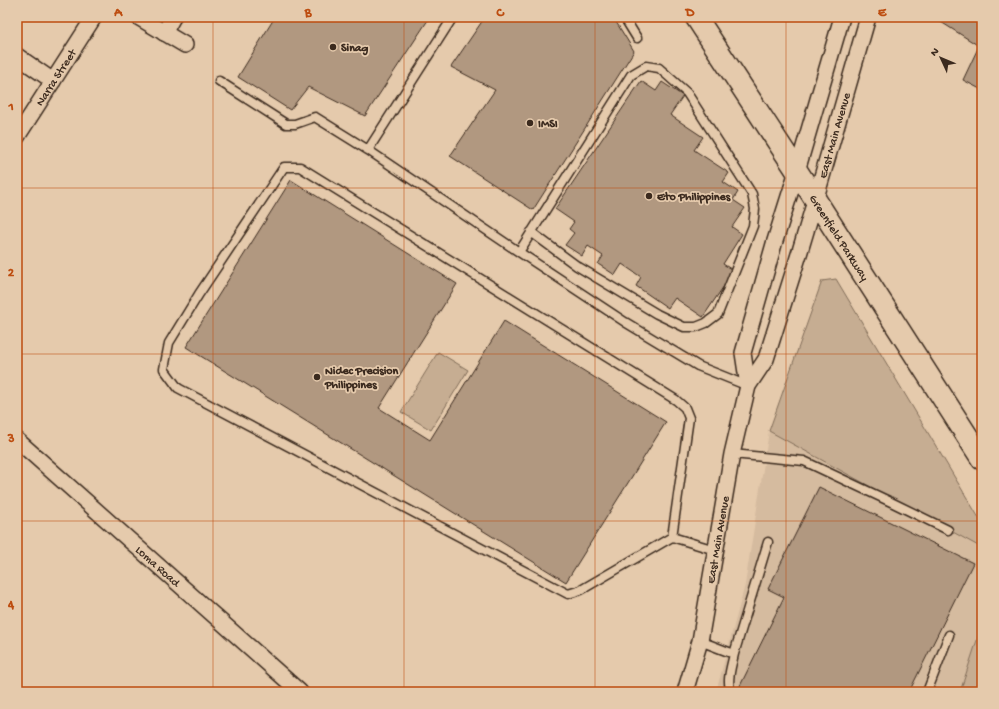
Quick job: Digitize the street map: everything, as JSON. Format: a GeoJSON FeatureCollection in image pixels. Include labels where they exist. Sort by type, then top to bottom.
{"type":"FeatureCollection","features":[{"type":"Feature","properties":{"kind":"main road","name":"Greenfield Parkway"},"geometry":{"type":"LineString","coordinates":[[696,17],[982,459]]}},
{"type":"Feature","properties":{"kind":"street"},"geometry":{"type":"LineString","coordinates":[[138,17],[185,45]]}},
{"type":"Feature","properties":{"kind":"street"},"geometry":{"type":"LineString","coordinates":[[164,32],[173,17]]}},
{"type":"Feature","properties":{"kind":"street","name":"East Main Avenue"},"geometry":{"type":"LineString","coordinates":[[748,386],[743,353],[842,17]]}},
{"type":"Feature","properties":{"kind":"street","name":"East Main Avenue"},"geometry":{"type":"LineString","coordinates":[[685,692],[700,641],[732,454],[748,386],[766,359],[815,201],[868,17]]}},
{"type":"Feature","properties":{"kind":"street","name":"Narra Street"},"geometry":{"type":"LineString","coordinates":[[17,138],[91,18]]}},
{"type":"Feature","properties":{"kind":"street"},"geometry":{"type":"LineString","coordinates":[[17,56],[53,81]]}},
{"type":"Feature","properties":{"kind":"street","name":"Loma Road"},"geometry":{"type":"LineString","coordinates":[[17,440],[300,692]]}},
{"type":"Feature","properties":{"kind":"lane"},"geometry":{"type":"LineString","coordinates":[[368,150],[453,17]]}},
{"type":"Feature","properties":{"kind":"lane"},"geometry":{"type":"LineString","coordinates":[[624,17],[637,38]]}},
{"type":"Feature","properties":{"kind":"lane"},"geometry":{"type":"LineString","coordinates":[[519,252],[531,232],[631,75],[646,66],[660,68],[687,94],[752,194],[755,209],[752,226],[718,314],[706,323],[696,327],[684,327],[657,314],[577,266],[531,232]]}},
{"type":"Feature","properties":{"kind":"lane"},"geometry":{"type":"LineString","coordinates":[[219,82],[286,124],[295,124],[315,117],[368,150],[625,322],[698,366],[748,386]]}},
{"type":"Feature","properties":{"kind":"lane"},"geometry":{"type":"LineString","coordinates":[[672,537],[689,418],[685,408],[676,400],[300,167],[284,167],[169,343],[164,369],[178,388],[568,594],[581,590],[672,537],[715,550]]}},
{"type":"Feature","properties":{"kind":"lane"},"geometry":{"type":"LineString","coordinates":[[732,454],[804,461],[948,530]]}},
{"type":"Feature","properties":{"kind":"lane"},"geometry":{"type":"LineString","coordinates":[[732,692],[728,682],[734,654],[768,542]]}},
{"type":"Feature","properties":{"kind":"lane"},"geometry":{"type":"LineString","coordinates":[[927,692],[949,635]]}},
{"type":"Feature","properties":{"kind":"lane"},"geometry":{"type":"LineString","coordinates":[[700,641],[734,654]]}},
{"type":"Feature","properties":{"kind":"shaded area"},"geometry":{"type":"Polygon","coordinates":[[[836,279],[982,523],[982,548],[769,431],[822,281],[836,279]]]}},
{"type":"Feature","properties":{"kind":"shaded area"},"geometry":{"type":"Polygon","coordinates":[[[438,352],[468,370],[431,430],[401,412],[438,352]]]}},
{"type":"Feature","properties":{"kind":"shaded area"},"geometry":{"type":"Polygon","coordinates":[[[769,431],[982,548],[982,625],[960,692],[716,692],[745,585],[769,431]]]}},
{"type":"Feature","properties":{"kind":"shaded area"},"geometry":{"type":"Polygon","coordinates":[[[982,625],[982,692],[960,692],[982,625]]]}},
{"type":"Feature","properties":{"kind":"building","name":"Sinag"},"geometry":{"type":"Polygon","coordinates":[[[275,17],[430,17],[365,116],[308,87],[290,110],[238,77],[275,17]]]}},
{"type":"Feature","properties":{"kind":"building","name":"IMSI"},"geometry":{"type":"Polygon","coordinates":[[[485,17],[613,17],[634,51],[533,210],[450,156],[495,90],[451,67],[485,17]]]}},
{"type":"Feature","properties":{"kind":"building"},"geometry":{"type":"Polygon","coordinates":[[[933,17],[982,17],[982,90],[963,80],[979,46],[933,17]]]}},
{"type":"Feature","properties":{"kind":"building","name":"Eto Philippines"},"geometry":{"type":"Polygon","coordinates":[[[641,81],[656,91],[662,82],[683,96],[670,115],[703,137],[694,150],[729,173],[723,182],[738,192],[733,200],[745,208],[732,227],[742,234],[723,264],[734,271],[703,317],[675,298],[668,308],[636,286],[641,277],[622,264],[615,275],[598,264],[603,256],[588,246],[582,256],[565,245],[574,233],[569,229],[574,222],[555,209],[641,81]]]}},
{"type":"Feature","properties":{"kind":"building","name":"Nidec Precision Philippines"},"geometry":{"type":"Polygon","coordinates":[[[291,180],[457,284],[379,408],[430,440],[504,321],[666,422],[566,582],[186,347],[291,180]]]}},
{"type":"Feature","properties":{"kind":"building"},"geometry":{"type":"Polygon","coordinates":[[[819,487],[973,563],[909,692],[737,692],[784,597],[768,589],[819,487]]]}},
{"type":"Feature","properties":{"kind":"place","name":"Sinag"},"geometry":{"type":"Point","coordinates":[333,47]}},
{"type":"Feature","properties":{"kind":"place","name":"IMSI"},"geometry":{"type":"Point","coordinates":[530,123]}},
{"type":"Feature","properties":{"kind":"place","name":"Eto Philippines"},"geometry":{"type":"Point","coordinates":[649,196]}},
{"type":"Feature","properties":{"kind":"place","name":"Nidec Precision Philippines"},"geometry":{"type":"Point","coordinates":[317,377]}}]}
